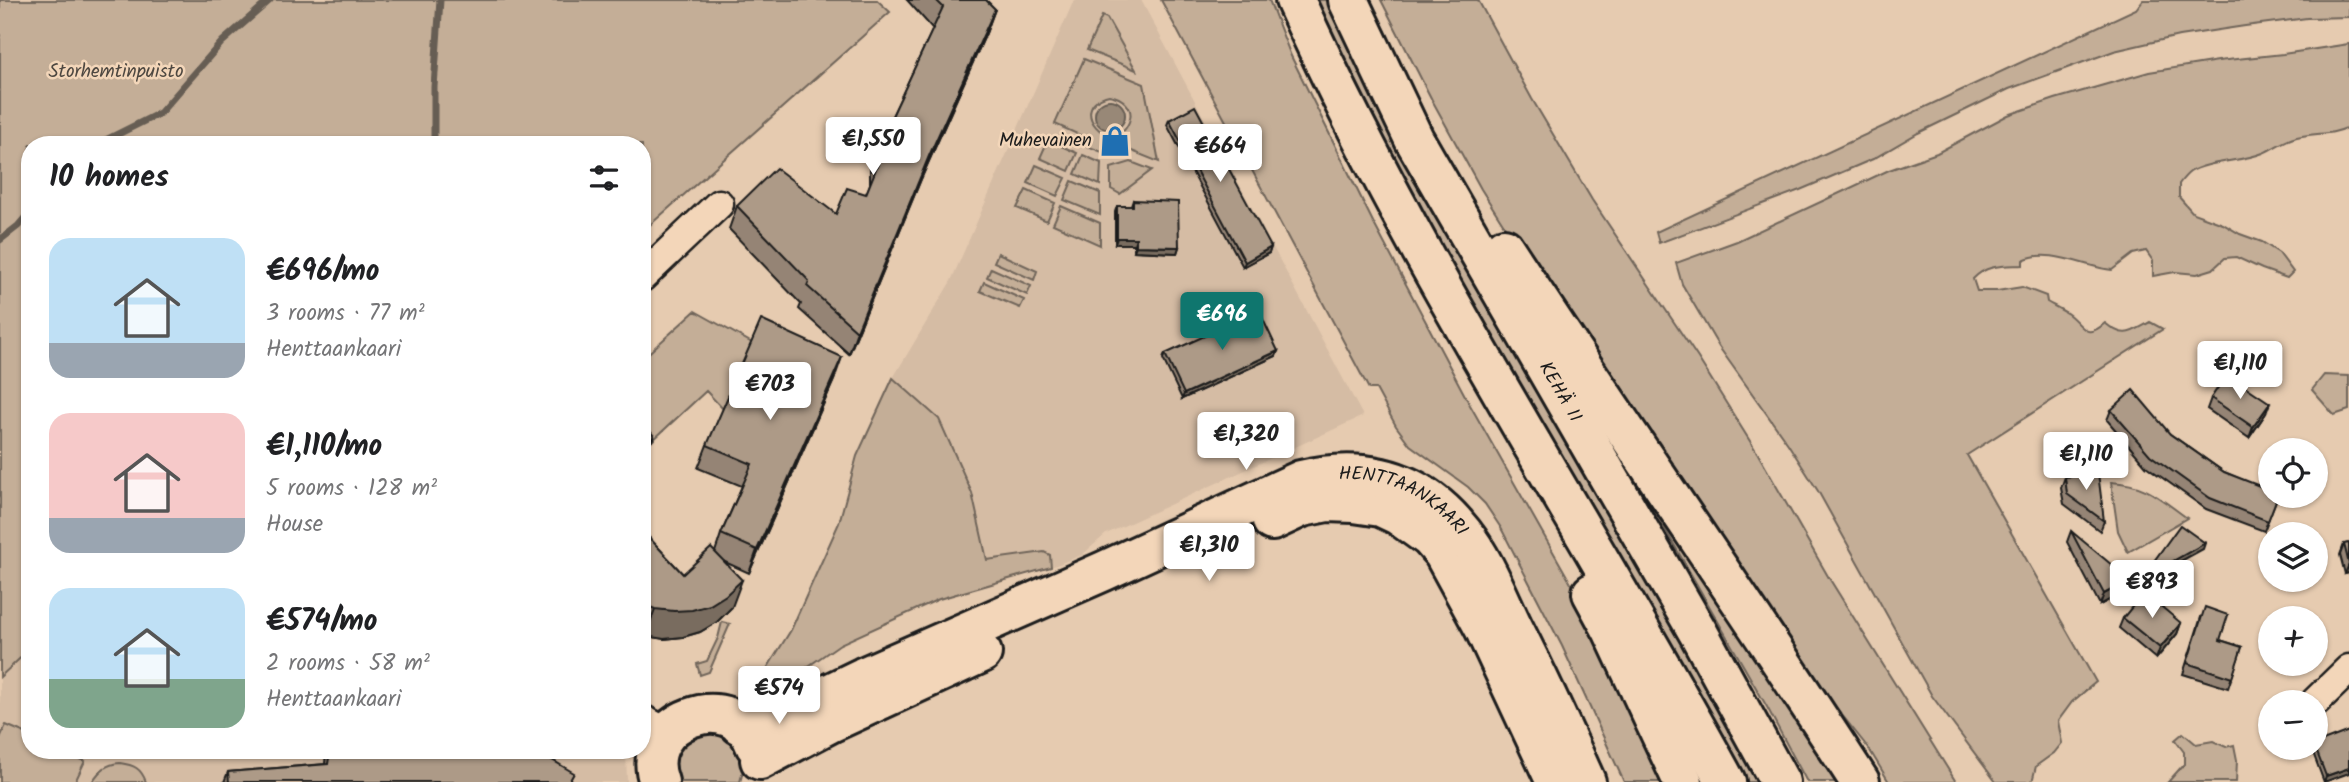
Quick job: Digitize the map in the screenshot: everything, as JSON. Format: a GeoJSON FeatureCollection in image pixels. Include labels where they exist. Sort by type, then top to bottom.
{"type":"FeatureCollection","features":[{"type":"Feature","properties":{"kind":"main road"},"geometry":{"type":"LineString","coordinates":[[1295,0],[1389,191],[1665,669],[1726,782]]}},
{"type":"Feature","properties":{"kind":"main road","name":"KEHÄ II"},"geometry":{"type":"LineString","coordinates":[[1348,0],[1414,139],[1699,634],[1780,782]]}},
{"type":"Feature","properties":{"kind":"main road"},"geometry":{"type":"LineString","coordinates":[[1414,139],[1470,196],[1605,402],[1794,679],[1860,782]]}},
{"type":"Feature","properties":{"kind":"main road"},"geometry":{"type":"LineString","coordinates":[[1545,465],[1550,513],[1612,630],[1683,782]]}},
{"type":"Feature","properties":{"kind":"main road","name":"HENTTAANKAARI"},"geometry":{"type":"LineString","coordinates":[[740,725],[756,725],[779,717],[1301,480],[1329,474],[1357,474],[1391,480],[1426,498],[1446,513],[1464,534],[1479,558],[1544,688],[1586,782]]}},
{"type":"Feature","properties":{"kind":"main road","name":"HENTTAANKAARI"},"geometry":{"type":"LineString","coordinates":[[758,771],[830,723],[1302,507],[1327,502],[1381,507],[1398,515],[1430,538],[1443,553],[1484,628],[1556,782]]}},
{"type":"Feature","properties":{"kind":"main road"},"geometry":{"type":"LineString","coordinates":[[659,782],[656,761],[661,743],[654,726],[678,723],[702,713],[728,718],[740,725],[754,740],[758,771]]}},
{"type":"Feature","properties":{"kind":"street"},"geometry":{"type":"LineString","coordinates":[[651,268],[719,204]]}},
{"type":"Feature","properties":{"kind":"street"},"geometry":{"type":"LineString","coordinates":[[2327,690],[2349,669]]}},
{"type":"Feature","properties":{"kind":"shaded area"},"geometry":{"type":"Polygon","coordinates":[[[1074,0],[1141,0],[1363,416],[1106,534],[1082,555],[1051,567],[1052,562],[1044,552],[987,560],[972,493],[939,419],[893,378],[951,281],[1074,0]]]}},
{"type":"Feature","properties":{"kind":"shaded area"},"geometry":{"type":"Polygon","coordinates":[[[1110,100],[1116,101],[1124,109],[1124,121],[1116,129],[1110,130],[1104,129],[1096,121],[1095,115],[1096,109],[1104,101],[1110,100]]]}},
{"type":"Feature","properties":{"kind":"shaded area"},"geometry":{"type":"Polygon","coordinates":[[[21,334],[21,759],[626,759],[627,782],[0,782],[0,354],[21,334]]]}},
{"type":"Feature","properties":{"kind":"green space","name":"Storhemtinpuisto"},"geometry":{"type":"Polygon","coordinates":[[[0,0],[877,0],[890,12],[651,224],[651,136],[21,136],[21,657],[0,677],[0,0]]]}},
{"type":"Feature","properties":{"kind":"green space"},"geometry":{"type":"Polygon","coordinates":[[[1161,0],[1269,0],[1291,56],[1374,224],[1470,405],[1613,663],[1667,782],[1624,782],[1562,646],[1501,528],[1485,504],[1468,487],[1410,445],[1396,426],[1376,389],[1369,389],[1161,0]]]}},
{"type":"Feature","properties":{"kind":"green space"},"geometry":{"type":"Polygon","coordinates":[[[1316,0],[1327,0],[1427,202],[1687,651],[1759,782],[1747,782],[1666,636],[1457,277],[1391,154],[1316,0]]]}},
{"type":"Feature","properties":{"kind":"green space"},"geometry":{"type":"Polygon","coordinates":[[[1381,0],[1478,0],[1532,99],[1592,200],[1698,358],[1758,454],[1829,578],[1956,782],[1889,782],[1869,749],[1799,661],[1533,271],[1481,189],[1381,0]]]}},
{"type":"Feature","properties":{"kind":"green space"},"geometry":{"type":"Polygon","coordinates":[[[2143,0],[2349,0],[2349,17],[2307,18],[2245,26],[2179,36],[2114,51],[2009,89],[1918,133],[1873,159],[1800,190],[1659,243],[1656,232],[2136,9],[2143,0]]]}},
{"type":"Feature","properties":{"kind":"green space"},"geometry":{"type":"Polygon","coordinates":[[[1102,16],[1107,18],[1136,70],[1087,50],[1102,16]]]}},
{"type":"Feature","properties":{"kind":"green space"},"geometry":{"type":"Polygon","coordinates":[[[2349,44],[2349,127],[2330,133],[2296,137],[2255,156],[2197,168],[2179,184],[2179,197],[2193,213],[2262,242],[2279,253],[2293,272],[2287,278],[2236,257],[2225,258],[2213,269],[2197,274],[2175,272],[2153,276],[2153,261],[2146,251],[2133,254],[2112,270],[2044,256],[2023,260],[2023,265],[1990,268],[1973,279],[1977,291],[2022,287],[2046,296],[2047,302],[2068,314],[2085,330],[2093,331],[2105,323],[2117,331],[2127,333],[2150,322],[2163,329],[1967,455],[2096,682],[2072,702],[2058,721],[2062,743],[2054,753],[2036,766],[2032,782],[1996,782],[1932,696],[1818,491],[1719,347],[1682,284],[1676,263],[1737,241],[1889,170],[1937,153],[2008,115],[2055,99],[2149,72],[2349,44]]]}},
{"type":"Feature","properties":{"kind":"green space"},"geometry":{"type":"Polygon","coordinates":[[[1084,59],[1144,84],[1159,162],[1132,151],[1112,156],[1087,146],[1084,137],[1055,124],[1084,59]],[[1109,95],[1096,101],[1091,109],[1091,118],[1096,127],[1113,135],[1122,132],[1130,117],[1129,107],[1109,95]]]}},
{"type":"Feature","properties":{"kind":"green space"},"geometry":{"type":"Polygon","coordinates":[[[1048,140],[1077,153],[1069,171],[1040,158],[1048,140]]]}},
{"type":"Feature","properties":{"kind":"green space"},"geometry":{"type":"Polygon","coordinates":[[[1083,155],[1101,163],[1100,185],[1075,174],[1083,155]]]}},
{"type":"Feature","properties":{"kind":"green space"},"geometry":{"type":"Polygon","coordinates":[[[1131,162],[1152,170],[1120,194],[1111,189],[1111,168],[1131,162]]]}},
{"type":"Feature","properties":{"kind":"green space"},"geometry":{"type":"Polygon","coordinates":[[[1036,165],[1066,178],[1057,196],[1028,183],[1036,165]]]}},
{"type":"Feature","properties":{"kind":"green space"},"geometry":{"type":"Polygon","coordinates":[[[1072,181],[1100,193],[1100,215],[1064,200],[1072,181]]]}},
{"type":"Feature","properties":{"kind":"green space"},"geometry":{"type":"Polygon","coordinates":[[[1026,190],[1055,203],[1047,221],[1017,208],[1026,190]]]}},
{"type":"Feature","properties":{"kind":"green space"},"geometry":{"type":"Polygon","coordinates":[[[1061,206],[1100,223],[1100,245],[1053,224],[1061,206]]]}},
{"type":"Feature","properties":{"kind":"green space"},"geometry":{"type":"Polygon","coordinates":[[[998,253],[1037,271],[1034,280],[994,262],[998,253]]]}},
{"type":"Feature","properties":{"kind":"green space"},"geometry":{"type":"Polygon","coordinates":[[[991,268],[1031,286],[1027,295],[987,277],[991,268]]]}},
{"type":"Feature","properties":{"kind":"green space"},"geometry":{"type":"Polygon","coordinates":[[[984,282],[1024,300],[1020,308],[980,291],[984,282]]]}},
{"type":"Feature","properties":{"kind":"green space"},"geometry":{"type":"Polygon","coordinates":[[[695,311],[752,343],[724,410],[706,391],[652,441],[651,351],[695,311]]]}},
{"type":"Feature","properties":{"kind":"green space"},"geometry":{"type":"Polygon","coordinates":[[[2324,375],[2349,376],[2349,410],[2334,415],[2312,390],[2324,375]]]}},
{"type":"Feature","properties":{"kind":"green space"},"geometry":{"type":"Polygon","coordinates":[[[893,378],[939,419],[972,493],[987,560],[1044,552],[1050,555],[1051,567],[939,599],[840,644],[780,686],[769,690],[761,688],[768,667],[791,630],[839,523],[857,456],[893,378]]]}},
{"type":"Feature","properties":{"kind":"green space"},"geometry":{"type":"Polygon","coordinates":[[[1622,454],[1846,782],[1807,782],[1622,454]]]}},
{"type":"Feature","properties":{"kind":"green space"},"geometry":{"type":"Polygon","coordinates":[[[2111,482],[2143,489],[2187,518],[2128,552],[2118,531],[2111,482]]]}},
{"type":"Feature","properties":{"kind":"green space"},"geometry":{"type":"Polygon","coordinates":[[[722,622],[730,624],[709,672],[700,675],[697,664],[707,661],[722,622]]]}},
{"type":"Feature","properties":{"kind":"green space"},"geometry":{"type":"Polygon","coordinates":[[[6,725],[21,731],[21,759],[85,761],[75,782],[0,782],[0,738],[6,725]]]}},
{"type":"Feature","properties":{"kind":"green space"},"geometry":{"type":"Polygon","coordinates":[[[713,731],[729,740],[739,750],[743,764],[740,782],[678,782],[675,763],[681,745],[693,736],[713,731]]]}},
{"type":"Feature","properties":{"kind":"green space"},"geometry":{"type":"Polygon","coordinates":[[[2183,733],[2196,744],[2213,741],[2226,747],[2234,745],[2237,760],[2236,782],[2168,782],[2184,764],[2184,752],[2175,740],[2183,733]]]}},
{"type":"Feature","properties":{"kind":"green space"},"geometry":{"type":"Polygon","coordinates":[[[120,763],[136,768],[146,782],[92,782],[104,768],[120,763]]]}},
{"type":"Feature","properties":{"kind":"building"},"geometry":{"type":"Polygon","coordinates":[[[936,0],[986,0],[995,9],[929,156],[857,331],[807,286],[809,281],[737,206],[776,168],[836,214],[847,188],[866,194],[878,164],[879,144],[943,7],[936,0]]]}},
{"type":"Feature","properties":{"kind":"building"},"geometry":{"type":"Polygon","coordinates":[[[1195,106],[1271,247],[1245,262],[1169,120],[1195,106]]]}},
{"type":"Feature","properties":{"kind":"building"},"geometry":{"type":"Polygon","coordinates":[[[1133,200],[1178,202],[1179,247],[1136,246],[1136,238],[1117,238],[1117,206],[1133,206],[1133,200]]]}},
{"type":"Feature","properties":{"kind":"building"},"geometry":{"type":"Polygon","coordinates":[[[1259,311],[1278,351],[1184,394],[1165,354],[1259,311]]]}},
{"type":"Feature","properties":{"kind":"building"},"geometry":{"type":"Polygon","coordinates":[[[761,320],[842,357],[757,550],[721,534],[752,464],[707,445],[761,320]]]}},
{"type":"Feature","properties":{"kind":"building"},"geometry":{"type":"Polygon","coordinates":[[[2227,374],[2270,403],[2253,427],[2211,398],[2227,374]]]}},
{"type":"Feature","properties":{"kind":"building"},"geometry":{"type":"Polygon","coordinates":[[[2133,390],[2170,434],[2224,472],[2258,485],[2258,508],[2273,508],[2268,521],[2210,498],[2150,455],[2111,410],[2133,390]]]}},
{"type":"Feature","properties":{"kind":"building"},"geometry":{"type":"Polygon","coordinates":[[[2098,473],[2104,521],[2067,494],[2065,477],[2098,473]]]}},
{"type":"Feature","properties":{"kind":"building"},"geometry":{"type":"Polygon","coordinates":[[[2180,525],[2205,543],[2141,579],[2180,525]]]}},
{"type":"Feature","properties":{"kind":"building"},"geometry":{"type":"Polygon","coordinates":[[[2071,531],[2130,580],[2104,594],[2071,531]]]}},
{"type":"Feature","properties":{"kind":"building"},"geometry":{"type":"Polygon","coordinates":[[[651,540],[683,574],[711,548],[742,580],[710,605],[692,610],[651,607],[651,540]]]}},
{"type":"Feature","properties":{"kind":"building"},"geometry":{"type":"Polygon","coordinates":[[[2349,543],[2349,564],[2344,544],[2349,543]]]}},
{"type":"Feature","properties":{"kind":"building"},"geometry":{"type":"Polygon","coordinates":[[[2144,592],[2181,623],[2160,648],[2123,618],[2144,592]]]}},
{"type":"Feature","properties":{"kind":"building"},"geometry":{"type":"Polygon","coordinates":[[[2205,607],[2228,615],[2220,640],[2242,647],[2232,678],[2187,663],[2205,607]]]}},
{"type":"Feature","properties":{"kind":"building"},"geometry":{"type":"Polygon","coordinates":[[[2349,731],[2349,768],[2326,776],[2320,760],[2328,760],[2328,739],[2349,731]]]}},
{"type":"Feature","properties":{"kind":"building"},"geometry":{"type":"Polygon","coordinates":[[[329,759],[550,759],[574,773],[569,782],[229,782],[228,772],[328,764],[329,759]]]}},
{"type":"Feature","properties":{"kind":"waterway"},"geometry":{"type":"LineString","coordinates":[[114,136],[160,113],[222,42],[270,0]]}},
{"type":"Feature","properties":{"kind":"waterway"},"geometry":{"type":"LineString","coordinates":[[434,136],[434,87],[440,0]]}},
{"type":"Feature","properties":{"kind":"waterway"},"geometry":{"type":"LineString","coordinates":[[0,240],[21,222]]}},
{"type":"Feature","properties":{"kind":"place","name":"Muhevainen"},"geometry":{"type":"Point","coordinates":[1115,141]}}]}
